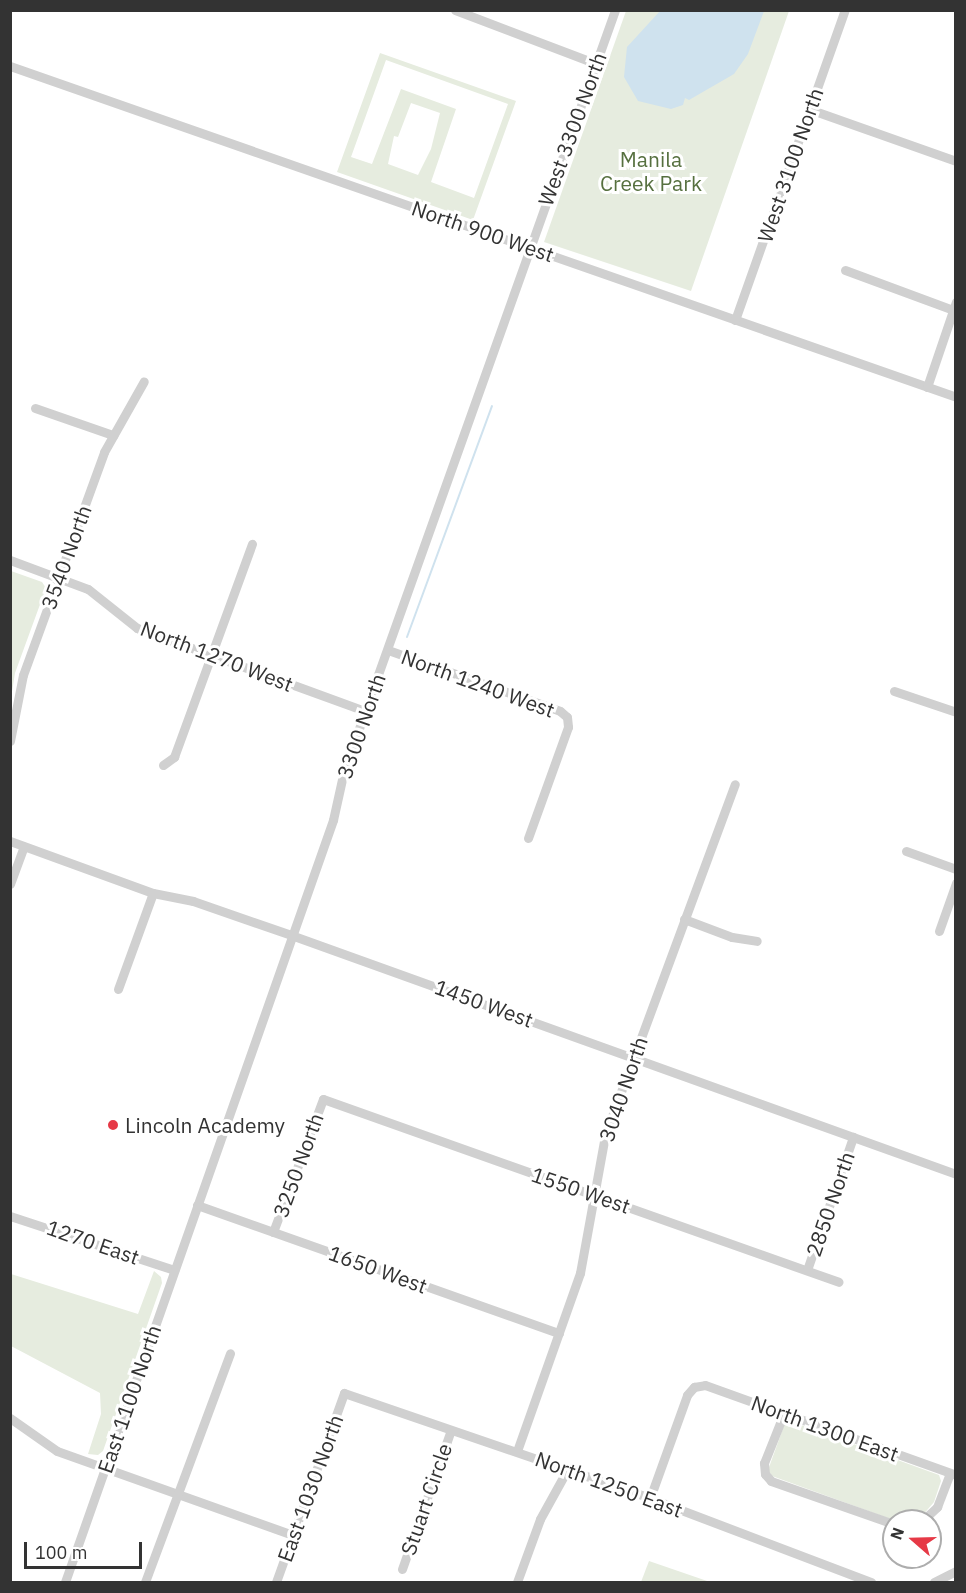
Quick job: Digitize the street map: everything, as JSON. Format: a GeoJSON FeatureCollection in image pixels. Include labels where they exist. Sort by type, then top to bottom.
{"type":"FeatureCollection","features":[{"type":"Feature","properties":{"kind":"street"},"geometry":{"type":"LineString","coordinates":[[455,10],[597,64]]}},
{"type":"Feature","properties":{"kind":"street","name":"West 3300 North"},"geometry":{"type":"LineString","coordinates":[[533,249],[541,214],[551,193],[615,10]]}},
{"type":"Feature","properties":{"kind":"street","name":"West 3100 North"},"geometry":{"type":"LineString","coordinates":[[735,320],[845,10]]}},
{"type":"Feature","properties":{"kind":"street","name":"North 900 West"},"geometry":{"type":"LineString","coordinates":[[10,66],[956,397]]}},
{"type":"Feature","properties":{"kind":"street"},"geometry":{"type":"LineString","coordinates":[[809,109],[956,161]]}},
{"type":"Feature","properties":{"kind":"street","name":"3300 North"},"geometry":{"type":"LineString","coordinates":[[197,1205],[333,820],[343,775],[365,711],[533,249]]}},
{"type":"Feature","properties":{"kind":"street"},"geometry":{"type":"LineString","coordinates":[[845,270],[954,306],[927,387]]}},
{"type":"Feature","properties":{"kind":"street","name":"3540 North"},"geometry":{"type":"LineString","coordinates":[[10,741],[23,675],[58,579],[113,435],[144,381]]}},
{"type":"Feature","properties":{"kind":"street"},"geometry":{"type":"LineString","coordinates":[[34,408],[113,435]]}},
{"type":"Feature","properties":{"kind":"street"},"geometry":{"type":"LineString","coordinates":[[163,765],[174,757],[252,544]]}},
{"type":"Feature","properties":{"kind":"street","name":"North 1270 West"},"geometry":{"type":"LineString","coordinates":[[10,560],[88,589],[137,628],[365,711]]}},
{"type":"Feature","properties":{"kind":"street","name":"North 1240 West"},"geometry":{"type":"LineString","coordinates":[[388,650],[560,711],[567,717],[568,727],[528,838]]}},
{"type":"Feature","properties":{"kind":"street"},"geometry":{"type":"LineString","coordinates":[[894,691],[956,712]]}},
{"type":"Feature","properties":{"kind":"street","name":"3040 North"},"geometry":{"type":"LineString","coordinates":[[517,1451],[580,1273],[605,1135],[735,784]]}},
{"type":"Feature","properties":{"kind":"street","name":"1450 West"},"geometry":{"type":"LineString","coordinates":[[10,841],[153,893],[193,901],[291,935],[633,1056],[956,1174]]}},
{"type":"Feature","properties":{"kind":"street"},"geometry":{"type":"LineString","coordinates":[[10,884],[24,846]]}},
{"type":"Feature","properties":{"kind":"street"},"geometry":{"type":"LineString","coordinates":[[906,851],[956,869]]}},
{"type":"Feature","properties":{"kind":"street"},"geometry":{"type":"LineString","coordinates":[[939,931],[956,883]]}},
{"type":"Feature","properties":{"kind":"street"},"geometry":{"type":"LineString","coordinates":[[118,989],[153,893]]}},
{"type":"Feature","properties":{"kind":"street"},"geometry":{"type":"LineString","coordinates":[[684,919],[732,937],[757,941]]}},
{"type":"Feature","properties":{"kind":"street","name":"1550 West"},"geometry":{"type":"LineString","coordinates":[[323,1099],[839,1282]]}},
{"type":"Feature","properties":{"kind":"street","name":"3250 North"},"geometry":{"type":"LineString","coordinates":[[273,1232],[323,1099]]}},
{"type":"Feature","properties":{"kind":"street","name":"2850 North"},"geometry":{"type":"LineString","coordinates":[[807,1270],[854,1137]]}},
{"type":"Feature","properties":{"kind":"street","name":"East 1100 North"},"geometry":{"type":"LineString","coordinates":[[65,1582],[197,1205]]}},
{"type":"Feature","properties":{"kind":"street","name":"1650 West"},"geometry":{"type":"LineString","coordinates":[[197,1205],[559,1333]]}},
{"type":"Feature","properties":{"kind":"street","name":"1270 East"},"geometry":{"type":"LineString","coordinates":[[10,1216],[174,1270]]}},
{"type":"Feature","properties":{"kind":"street"},"geometry":{"type":"LineString","coordinates":[[146,1582],[230,1353]]}},
{"type":"Feature","properties":{"kind":"street","name":"North 1300 East"},"geometry":{"type":"LineString","coordinates":[[650,1498],[687,1395],[694,1387],[705,1385],[953,1474]]}},
{"type":"Feature","properties":{"kind":"street","name":"North 1250 East"},"geometry":{"type":"LineString","coordinates":[[344,1393],[650,1498],[871,1582]]}},
{"type":"Feature","properties":{"kind":"street","name":"East 1030 North"},"geometry":{"type":"LineString","coordinates":[[276,1582],[344,1393]]}},
{"type":"Feature","properties":{"kind":"street"},"geometry":{"type":"LineString","coordinates":[[783,1413],[764,1463],[765,1474],[771,1481],[882,1520]]}},
{"type":"Feature","properties":{"kind":"street"},"geometry":{"type":"LineString","coordinates":[[10,1418],[57,1451],[293,1535]]}},
{"type":"Feature","properties":{"kind":"street","name":"Stuart Circle"},"geometry":{"type":"LineString","coordinates":[[402,1569],[451,1430]]}},
{"type":"Feature","properties":{"kind":"street"},"geometry":{"type":"LineString","coordinates":[[516,1582],[540,1519],[567,1470]]}},
{"type":"Feature","properties":{"kind":"street"},"geometry":{"type":"LineString","coordinates":[[935,1509],[953,1474]]}},
{"type":"Feature","properties":{"kind":"street"},"geometry":{"type":"LineString","coordinates":[[934,1582],[956,1571]]}},
{"type":"Feature","properties":{"kind":"green space","name":"Manila Creek Park"},"geometry":{"type":"Polygon","coordinates":[[[626,11],[789,11],[691,291],[544,242],[626,11]]]}},
{"type":"Feature","properties":{"kind":"green space"},"geometry":{"type":"Polygon","coordinates":[[[380,53],[516,101],[473,220],[337,172],[380,53]],[[386,60],[351,157],[372,164],[401,89],[456,109],[431,182],[474,198],[508,104],[386,60]],[[411,103],[398,137],[394,136],[388,164],[418,175],[431,149],[440,113],[411,103]]]}},
{"type":"Feature","properties":{"kind":"green space"},"geometry":{"type":"Polygon","coordinates":[[[11,571],[42,582],[46,588],[15,673],[11,698],[11,571]]]}},
{"type":"Feature","properties":{"kind":"green space"},"geometry":{"type":"Polygon","coordinates":[[[154,1271],[161,1277],[162,1283],[103,1451],[98,1455],[88,1454],[101,1414],[100,1393],[11,1346],[11,1274],[138,1314],[154,1271]]]}},
{"type":"Feature","properties":{"kind":"green space"},"geometry":{"type":"Polygon","coordinates":[[[790,1421],[939,1475],[941,1481],[934,1502],[928,1509],[882,1509],[882,1516],[772,1476],[768,1470],[785,1423],[790,1421]]]}},
{"type":"Feature","properties":{"kind":"green space"},"geometry":{"type":"Polygon","coordinates":[[[649,1561],[710,1582],[641,1582],[649,1561]]]}},
{"type":"Feature","properties":{"kind":"water"},"geometry":{"type":"Polygon","coordinates":[[[660,11],[764,11],[748,54],[734,74],[689,100],[685,98],[683,105],[671,109],[638,101],[624,77],[627,47],[660,11]]]}},
{"type":"Feature","properties":{"kind":"waterway"},"geometry":{"type":"LineString","coordinates":[[407,637],[492,406]]}},
{"type":"Feature","properties":{"kind":"place","name":"Lincoln Academy"},"geometry":{"type":"Point","coordinates":[113,1125]}}]}
